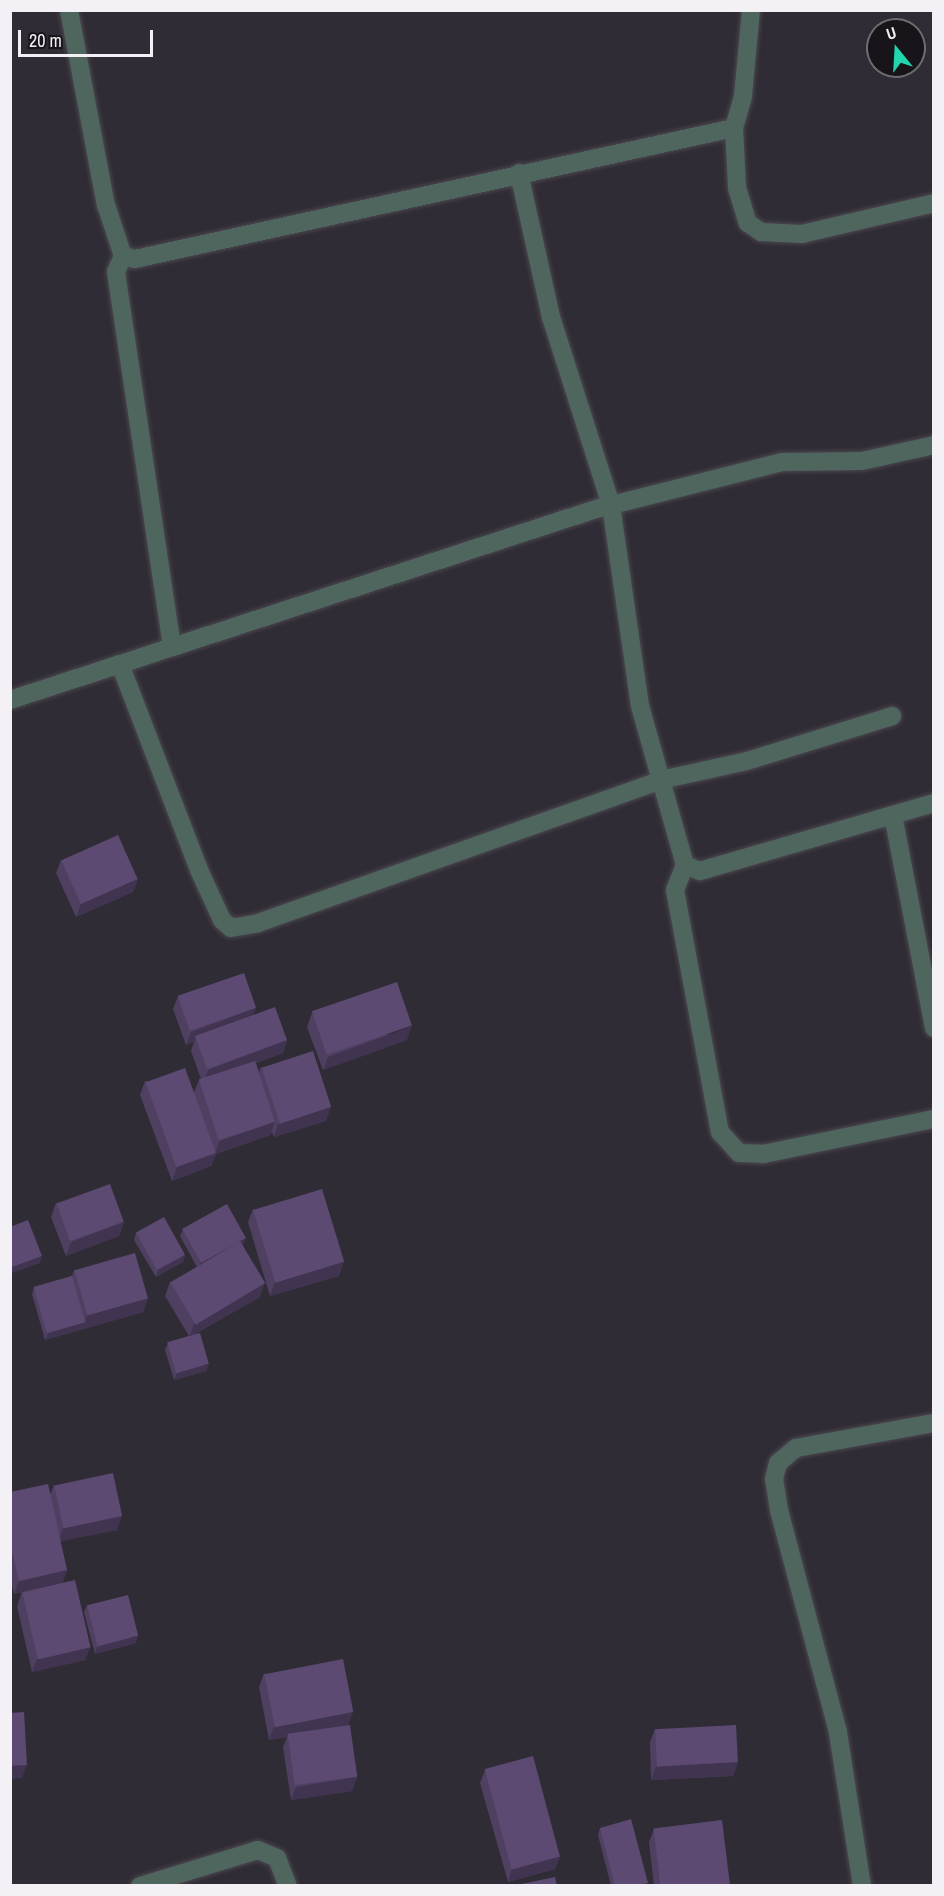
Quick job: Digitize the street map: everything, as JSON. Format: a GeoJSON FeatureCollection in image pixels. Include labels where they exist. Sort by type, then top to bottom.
{"type":"FeatureCollection","features":[{"type":"Feature","properties":{"kind":"street"},"geometry":{"type":"LineString","coordinates":[[69,10],[105,205],[123,256],[116,272],[172,647]]}},
{"type":"Feature","properties":{"kind":"street"},"geometry":{"type":"LineString","coordinates":[[751,10],[743,96],[734,128],[737,188],[748,223],[761,232],[802,234],[933,203]]}},
{"type":"Feature","properties":{"kind":"street"},"geometry":{"type":"LineString","coordinates":[[123,256],[135,259],[519,173],[734,128]]}},
{"type":"Feature","properties":{"kind":"street"},"geometry":{"type":"LineString","coordinates":[[519,173],[551,317],[611,505],[640,706],[685,865],[675,890],[720,1132],[739,1152],[764,1154],[933,1119]]}},
{"type":"Feature","properties":{"kind":"street"},"geometry":{"type":"LineString","coordinates":[[10,700],[611,505],[782,462],[862,461],[933,445]]}},
{"type":"Feature","properties":{"kind":"street"},"geometry":{"type":"LineString","coordinates":[[120,664],[198,870],[222,920],[231,928],[258,922],[661,780],[747,761],[892,716]]}},
{"type":"Feature","properties":{"kind":"street"},"geometry":{"type":"LineString","coordinates":[[685,865],[700,871],[933,803]]}},
{"type":"Feature","properties":{"kind":"street"},"geometry":{"type":"LineString","coordinates":[[893,816],[931,1000],[933,1028]]}},
{"type":"Feature","properties":{"kind":"street"},"geometry":{"type":"LineString","coordinates":[[862,1886],[838,1732],[779,1510],[774,1479],[778,1463],[796,1448],[933,1423]]}},
{"type":"Feature","properties":{"kind":"street"},"geometry":{"type":"LineString","coordinates":[[140,1886],[258,1850],[277,1858],[288,1886]]}},
{"type":"Feature","properties":{"kind":"building"},"geometry":{"type":"Polygon","coordinates":[[[118,835],[138,879],[81,904],[61,860],[118,835]]]}},
{"type":"Feature","properties":{"kind":"building"},"geometry":{"type":"Polygon","coordinates":[[[244,973],[256,1008],[190,1031],[178,996],[244,973]]]}},
{"type":"Feature","properties":{"kind":"building"},"geometry":{"type":"Polygon","coordinates":[[[397,982],[412,1025],[327,1055],[312,1011],[397,982]]]}},
{"type":"Feature","properties":{"kind":"building"},"geometry":{"type":"Polygon","coordinates":[[[275,1007],[287,1040],[207,1069],[195,1036],[275,1007]]]}},
{"type":"Feature","properties":{"kind":"building"},"geometry":{"type":"Polygon","coordinates":[[[313,1051],[331,1107],[280,1124],[262,1068],[313,1051]]]}},
{"type":"Feature","properties":{"kind":"building"},"geometry":{"type":"Polygon","coordinates":[[[255,1061],[275,1122],[219,1140],[199,1079],[255,1061]]]}},
{"type":"Feature","properties":{"kind":"building"},"geometry":{"type":"Polygon","coordinates":[[[185,1068],[216,1153],[176,1167],[146,1082],[185,1068]]]}},
{"type":"Feature","properties":{"kind":"building"},"geometry":{"type":"Polygon","coordinates":[[[110,1184],[124,1222],[70,1241],[56,1203],[110,1184]]]}},
{"type":"Feature","properties":{"kind":"building"},"geometry":{"type":"Polygon","coordinates":[[[322,1189],[344,1262],[275,1283],[253,1210],[322,1189]]]}},
{"type":"Feature","properties":{"kind":"building"},"geometry":{"type":"Polygon","coordinates":[[[227,1204],[246,1238],[201,1263],[182,1229],[227,1204]]]}},
{"type":"Feature","properties":{"kind":"building"},"geometry":{"type":"Polygon","coordinates":[[[164,1217],[185,1255],[157,1270],[136,1233],[164,1217]]]}},
{"type":"Feature","properties":{"kind":"building"},"geometry":{"type":"Polygon","coordinates":[[[28,1220],[42,1256],[10,1268],[10,1227],[28,1220]]]}},
{"type":"Feature","properties":{"kind":"building"},"geometry":{"type":"Polygon","coordinates":[[[240,1241],[265,1283],[196,1325],[171,1283],[240,1241]]]}},
{"type":"Feature","properties":{"kind":"building"},"geometry":{"type":"Polygon","coordinates":[[[135,1253],[148,1298],[87,1316],[74,1270],[135,1253]]]}},
{"type":"Feature","properties":{"kind":"building"},"geometry":{"type":"Polygon","coordinates":[[[72,1276],[85,1322],[47,1333],[34,1287],[72,1276]]]}},
{"type":"Feature","properties":{"kind":"building"},"geometry":{"type":"Polygon","coordinates":[[[200,1333],[209,1364],[176,1373],[167,1342],[200,1333]]]}},
{"type":"Feature","properties":{"kind":"building"},"geometry":{"type":"Polygon","coordinates":[[[113,1473],[122,1516],[63,1529],[54,1485],[113,1473]]]}},
{"type":"Feature","properties":{"kind":"building"},"geometry":{"type":"Polygon","coordinates":[[[48,1484],[67,1570],[19,1581],[10,1542],[10,1492],[48,1484]]]}},
{"type":"Feature","properties":{"kind":"building"},"geometry":{"type":"Polygon","coordinates":[[[75,1580],[91,1647],[38,1659],[22,1592],[75,1580]]]}},
{"type":"Feature","properties":{"kind":"building"},"geometry":{"type":"Polygon","coordinates":[[[128,1595],[138,1636],[97,1646],[87,1605],[128,1595]]]}},
{"type":"Feature","properties":{"kind":"building"},"geometry":{"type":"Polygon","coordinates":[[[343,1659],[353,1712],[275,1727],[264,1674],[343,1659]]]}},
{"type":"Feature","properties":{"kind":"building"},"geometry":{"type":"Polygon","coordinates":[[[24,1712],[27,1765],[10,1766],[10,1713],[24,1712]]]}},
{"type":"Feature","properties":{"kind":"building"},"geometry":{"type":"Polygon","coordinates":[[[350,1725],[357,1776],[295,1785],[288,1734],[350,1725]]]}},
{"type":"Feature","properties":{"kind":"building"},"geometry":{"type":"Polygon","coordinates":[[[736,1725],[738,1762],[657,1766],[655,1729],[736,1725]]]}},
{"type":"Feature","properties":{"kind":"building"},"geometry":{"type":"Polygon","coordinates":[[[533,1756],[560,1856],[512,1869],[485,1769],[533,1756]]]}},
{"type":"Feature","properties":{"kind":"building"},"geometry":{"type":"Polygon","coordinates":[[[631,1819],[648,1883],[639,1886],[615,1886],[600,1828],[631,1819]]]}},
{"type":"Feature","properties":{"kind":"building"},"geometry":{"type":"Polygon","coordinates":[[[722,1820],[730,1886],[661,1886],[654,1828],[722,1820]]]}},
{"type":"Feature","properties":{"kind":"building"},"geometry":{"type":"Polygon","coordinates":[[[555,1877],[557,1886],[517,1886],[517,1885],[555,1877]]]}}]}
